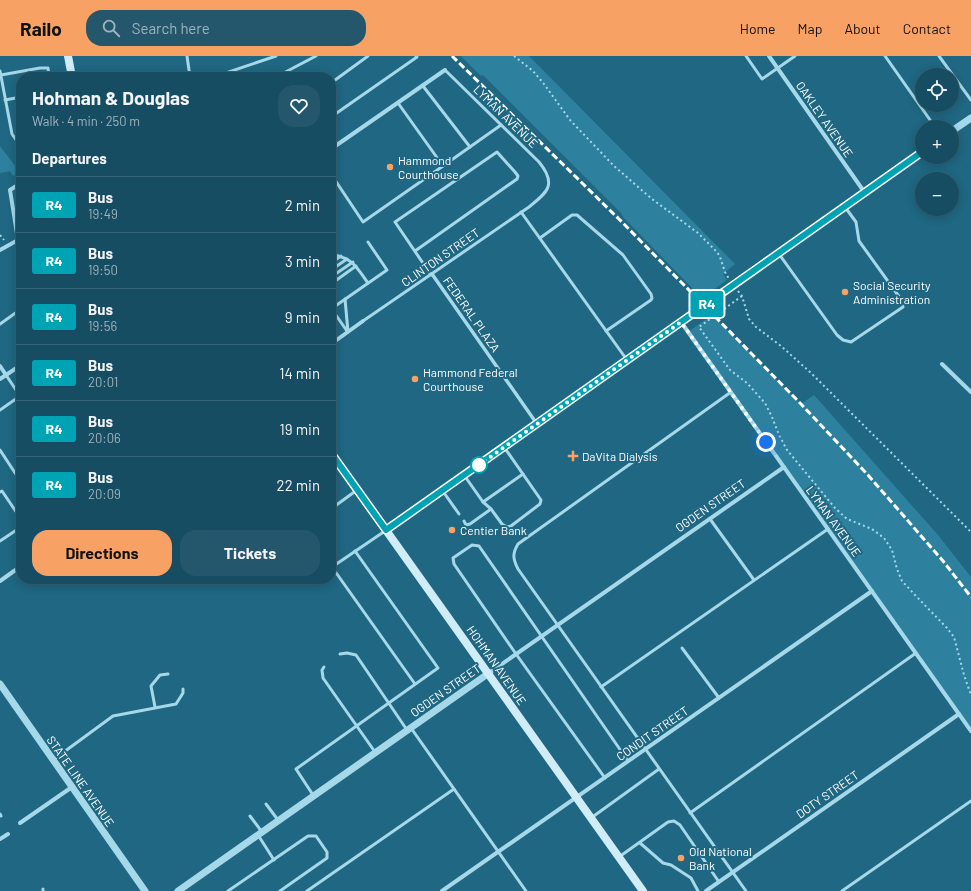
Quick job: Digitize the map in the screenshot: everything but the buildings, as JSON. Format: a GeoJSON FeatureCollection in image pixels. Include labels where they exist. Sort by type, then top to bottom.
{"type":"FeatureCollection","features":[{"type":"Feature","properties":{"kind":"main road"},"geometry":{"type":"LineString","coordinates":[[68,56],[71,72]]}},
{"type":"Feature","properties":{"kind":"main road","name":"HOHMAN AVENUE"},"geometry":{"type":"LineString","coordinates":[[336,460],[643,891]]}},
{"type":"Feature","properties":{"kind":"street","name":"OAKLEY AVENUE"},"geometry":{"type":"LineString","coordinates":[[769,56],[865,193]]}},
{"type":"Feature","properties":{"kind":"street"},"geometry":{"type":"LineString","coordinates":[[337,146],[445,70]]}},
{"type":"Feature","properties":{"kind":"street"},"geometry":{"type":"LineString","coordinates":[[959,126],[971,118]]}},
{"type":"Feature","properties":{"kind":"street"},"geometry":{"type":"LineString","coordinates":[[386,530],[915,157]]}},
{"type":"Feature","properties":{"kind":"street"},"geometry":{"type":"LineString","coordinates":[[16,186],[10,190],[16,224]]}},
{"type":"Feature","properties":{"kind":"street"},"geometry":{"type":"LineString","coordinates":[[0,250],[16,242]]}},
{"type":"Feature","properties":{"kind":"street","name":"FEDERAL PLAZA"},"geometry":{"type":"LineString","coordinates":[[432,274],[537,424]]}},
{"type":"Feature","properties":{"kind":"street","name":"CLINTON STREET"},"geometry":{"type":"LineString","coordinates":[[336,340],[363,321]]}},
{"type":"Feature","properties":{"kind":"street","name":"LYMAN AVENUE"},"geometry":{"type":"LineString","coordinates":[[681,322],[971,731]]}},
{"type":"Feature","properties":{"kind":"street"},"geometry":{"type":"LineString","coordinates":[[942,364],[971,392]]}},
{"type":"Feature","properties":{"kind":"street"},"geometry":{"type":"LineString","coordinates":[[0,366],[6,375]]}},
{"type":"Feature","properties":{"kind":"street"},"geometry":{"type":"LineString","coordinates":[[0,380],[16,368]]}},
{"type":"Feature","properties":{"kind":"street","name":"OGDEN STREET"},"geometry":{"type":"LineString","coordinates":[[178,891],[784,467]]}},
{"type":"Feature","properties":{"kind":"street"},"geometry":{"type":"LineString","coordinates":[[0,581],[16,570]]}},
{"type":"Feature","properties":{"kind":"street","name":"CONDIT STREET"},"geometry":{"type":"LineString","coordinates":[[442,891],[872,590]]}},
{"type":"Feature","properties":{"kind":"street","name":"STATE LINE AVENUE"},"geometry":{"type":"LineString","coordinates":[[0,684],[144,891]]}},
{"type":"Feature","properties":{"kind":"street","name":"DOTY STREET"},"geometry":{"type":"LineString","coordinates":[[706,891],[959,714]]}},
{"type":"Feature","properties":{"kind":"street"},"geometry":{"type":"LineString","coordinates":[[20,823],[72,787]]}},
{"type":"Feature","properties":{"kind":"street"},"geometry":{"type":"LineString","coordinates":[[0,839],[8,834]]}},
{"type":"Feature","properties":{"kind":"lane"},"geometry":{"type":"LineString","coordinates":[[186,56],[189,72]]}},
{"type":"Feature","properties":{"kind":"lane"},"geometry":{"type":"LineString","coordinates":[[229,72],[276,56]]}},
{"type":"Feature","properties":{"kind":"lane"},"geometry":{"type":"LineString","coordinates":[[286,72],[316,56]]}},
{"type":"Feature","properties":{"kind":"lane"},"geometry":{"type":"LineString","coordinates":[[336,78],[368,56]]}},
{"type":"Feature","properties":{"kind":"lane"},"geometry":{"type":"LineString","coordinates":[[336,114],[417,57],[416,56]]}},
{"type":"Feature","properties":{"kind":"lane"},"geometry":{"type":"LineString","coordinates":[[746,56],[762,79],[794,56]]}},
{"type":"Feature","properties":{"kind":"lane"},"geometry":{"type":"LineString","coordinates":[[885,56],[930,120]]}},
{"type":"Feature","properties":{"kind":"lane"},"geometry":{"type":"LineString","coordinates":[[940,56],[971,100]]}},
{"type":"Feature","properties":{"kind":"lane"},"geometry":{"type":"LineString","coordinates":[[18,72],[48,68],[48,72]]}},
{"type":"Feature","properties":{"kind":"lane","name":"LYMAN AVENUE"},"geometry":{"type":"LineString","coordinates":[[445,70],[540,162],[546,170],[549,178]]}},
{"type":"Feature","properties":{"kind":"lane"},"geometry":{"type":"LineString","coordinates":[[0,71],[12,134],[16,140]]}},
{"type":"Feature","properties":{"kind":"lane"},"geometry":{"type":"LineString","coordinates":[[1,75],[16,72]]}},
{"type":"Feature","properties":{"kind":"lane"},"geometry":{"type":"LineString","coordinates":[[423,86],[470,147]]}},
{"type":"Feature","properties":{"kind":"lane"},"geometry":{"type":"LineString","coordinates":[[5,100],[16,98]]}},
{"type":"Feature","properties":{"kind":"lane"},"geometry":{"type":"LineString","coordinates":[[398,103],[443,166]]}},
{"type":"Feature","properties":{"kind":"lane"},"geometry":{"type":"LineString","coordinates":[[336,182],[363,222],[501,124]]}},
{"type":"Feature","properties":{"kind":"lane"},"geometry":{"type":"LineString","coordinates":[[415,251],[517,179],[518,176],[516,172],[497,152],[395,222],[415,251],[432,274]]}},
{"type":"Feature","properties":{"kind":"lane","name":"CLINTON STREET"},"geometry":{"type":"LineString","coordinates":[[363,321],[544,195],[548,190],[549,178]]}},
{"type":"Feature","properties":{"kind":"lane"},"geometry":{"type":"LineString","coordinates":[[779,254],[843,340],[851,342],[902,307],[900,298],[859,242],[856,222],[845,207]]}},
{"type":"Feature","properties":{"kind":"lane"},"geometry":{"type":"LineString","coordinates":[[521,212],[627,360]]}},
{"type":"Feature","properties":{"kind":"lane"},"geometry":{"type":"LineString","coordinates":[[540,238],[572,215],[577,215],[623,255],[652,298],[606,331]]}},
{"type":"Feature","properties":{"kind":"lane"},"geometry":{"type":"LineString","coordinates":[[336,305],[387,270],[368,242]]}},
{"type":"Feature","properties":{"kind":"lane"},"geometry":{"type":"LineString","coordinates":[[336,255],[353,262],[368,283]]}},
{"type":"Feature","properties":{"kind":"lane"},"geometry":{"type":"LineString","coordinates":[[336,260],[341,256]]}},
{"type":"Feature","properties":{"kind":"lane"},"geometry":{"type":"LineString","coordinates":[[336,267],[347,259]]}},
{"type":"Feature","properties":{"kind":"lane"},"geometry":{"type":"LineString","coordinates":[[336,274],[353,262]]}},
{"type":"Feature","properties":{"kind":"lane"},"geometry":{"type":"LineString","coordinates":[[336,280],[356,266]]}},
{"type":"Feature","properties":{"kind":"lane"},"geometry":{"type":"LineString","coordinates":[[345,299],[348,332]]}},
{"type":"Feature","properties":{"kind":"lane"},"geometry":{"type":"LineString","coordinates":[[0,324],[16,313]]}},
{"type":"Feature","properties":{"kind":"lane"},"geometry":{"type":"LineString","coordinates":[[336,316],[348,332]]}},
{"type":"Feature","properties":{"kind":"lane"},"geometry":{"type":"LineString","coordinates":[[6,375],[16,389]]}},
{"type":"Feature","properties":{"kind":"lane"},"geometry":{"type":"LineString","coordinates":[[731,392],[518,544],[513,555],[514,562],[557,626],[746,891]]}},
{"type":"Feature","properties":{"kind":"lane"},"geometry":{"type":"LineString","coordinates":[[0,410],[16,399]]}},
{"type":"Feature","properties":{"kind":"lane"},"geometry":{"type":"LineString","coordinates":[[464,475],[482,502],[492,509],[502,524],[506,527],[511,526],[540,504],[541,500],[504,447]]}},
{"type":"Feature","properties":{"kind":"lane"},"geometry":{"type":"LineString","coordinates":[[0,450],[16,474]]}},
{"type":"Feature","properties":{"kind":"lane"},"geometry":{"type":"LineString","coordinates":[[482,502],[523,474]]}},
{"type":"Feature","properties":{"kind":"lane"},"geometry":{"type":"LineString","coordinates":[[336,505],[358,490]]}},
{"type":"Feature","properties":{"kind":"lane"},"geometry":{"type":"LineString","coordinates":[[442,490],[459,514]]}},
{"type":"Feature","properties":{"kind":"lane"},"geometry":{"type":"LineString","coordinates":[[0,492],[2,491],[16,512]]}},
{"type":"Feature","properties":{"kind":"lane"},"geometry":{"type":"LineString","coordinates":[[464,521],[466,524],[470,524],[492,509]]}},
{"type":"Feature","properties":{"kind":"lane"},"geometry":{"type":"LineString","coordinates":[[710,519],[754,580]]}},
{"type":"Feature","properties":{"kind":"lane"},"geometry":{"type":"LineString","coordinates":[[601,687],[828,529]]}},
{"type":"Feature","properties":{"kind":"lane"},"geometry":{"type":"LineString","coordinates":[[0,541],[16,530]]}},
{"type":"Feature","properties":{"kind":"lane"},"geometry":{"type":"LineString","coordinates":[[336,564],[386,530]]}},
{"type":"Feature","properties":{"kind":"lane"},"geometry":{"type":"LineString","coordinates":[[605,778],[516,654],[454,564],[453,558],[472,545],[479,546],[628,761]]}},
{"type":"Feature","properties":{"kind":"lane"},"geometry":{"type":"LineString","coordinates":[[314,795],[296,769],[438,668],[355,551]]}},
{"type":"Feature","properties":{"kind":"lane"},"geometry":{"type":"LineString","coordinates":[[336,573],[415,684]]}},
{"type":"Feature","properties":{"kind":"lane"},"geometry":{"type":"LineString","coordinates":[[682,648],[719,698]]}},
{"type":"Feature","properties":{"kind":"lane"},"geometry":{"type":"LineString","coordinates":[[340,654],[348,653],[356,656],[389,703],[454,789],[526,891]]}},
{"type":"Feature","properties":{"kind":"lane"},"geometry":{"type":"LineString","coordinates":[[690,813],[916,653]]}},
{"type":"Feature","properties":{"kind":"lane"},"geometry":{"type":"LineString","coordinates":[[324,667],[322,670],[323,678],[375,753]]}},
{"type":"Feature","properties":{"kind":"lane"},"geometry":{"type":"LineString","coordinates":[[154,707],[151,686],[160,675],[168,674]]}},
{"type":"Feature","properties":{"kind":"lane"},"geometry":{"type":"LineString","coordinates":[[53,760],[112,716],[176,704],[183,693],[183,689]]}},
{"type":"Feature","properties":{"kind":"lane"},"geometry":{"type":"LineString","coordinates":[[591,818],[659,769]]}},
{"type":"Feature","properties":{"kind":"lane"},"geometry":{"type":"LineString","coordinates":[[307,891],[454,789]]}},
{"type":"Feature","properties":{"kind":"lane"},"geometry":{"type":"LineString","coordinates":[[842,891],[971,801]]}},
{"type":"Feature","properties":{"kind":"lane"},"geometry":{"type":"LineString","coordinates":[[266,804],[278,820]]}},
{"type":"Feature","properties":{"kind":"lane"},"geometry":{"type":"LineString","coordinates":[[250,816],[274,860]]}},
{"type":"Feature","properties":{"kind":"lane"},"geometry":{"type":"LineString","coordinates":[[619,857],[668,822],[674,821],[680,825],[719,882]]}},
{"type":"Feature","properties":{"kind":"lane"},"geometry":{"type":"LineString","coordinates":[[228,891],[308,836],[316,836],[327,852],[326,858],[280,891]]}},
{"type":"Feature","properties":{"kind":"lane"},"geometry":{"type":"LineString","coordinates":[[640,842],[663,863],[671,865],[691,878],[698,891]]}},
{"type":"Feature","properties":{"kind":"path"},"geometry":{"type":"LineString","coordinates":[[514,56],[533,71],[570,120],[614,166],[652,199],[698,233],[717,252],[725,272]]}},
{"type":"Feature","properties":{"kind":"path"},"geometry":{"type":"LineString","coordinates":[[0,235],[5,241]]}},
{"type":"Feature","properties":{"kind":"path"},"geometry":{"type":"LineString","coordinates":[[971,532],[811,372],[756,327],[749,319],[742,296],[699,327],[730,370],[747,383],[765,403],[787,450],[835,508],[847,519],[872,529],[884,538],[892,550],[897,569],[905,585],[947,628],[954,638],[971,695]]}},
{"type":"Feature","properties":{"kind":"shaded area"},"geometry":{"type":"Polygon","coordinates":[[[461,56],[529,56],[735,264],[723,274],[727,280],[702,298],[624,218],[621,213],[483,75],[481,76],[461,56]]]}},
{"type":"Feature","properties":{"kind":"shaded area"},"geometry":{"type":"Polygon","coordinates":[[[0,146],[16,167],[16,174],[13,176],[10,171],[0,173],[0,146]]]}},
{"type":"Feature","properties":{"kind":"shaded area"},"geometry":{"type":"Polygon","coordinates":[[[712,315],[801,404],[814,395],[938,535],[971,577],[971,728],[688,332],[712,315]]]}},
{"type":"Feature","properties":{"kind":"railway"},"geometry":{"type":"LineString","coordinates":[[452,56],[622,222],[801,404],[868,475],[943,561],[971,597]]}},
{"type":"Feature","properties":{"kind":"bus line","name":"R4"},"geometry":{"type":"LineString","coordinates":[[336,460],[386,530],[915,157]]}},
{"type":"Feature","properties":{"kind":"place","name":"Hammond Courthouse"},"geometry":{"type":"Point","coordinates":[390,167]}},
{"type":"Feature","properties":{"kind":"place","name":"Social Security Administration"},"geometry":{"type":"Point","coordinates":[845,292]}},
{"type":"Feature","properties":{"kind":"place","name":"Hammond Federal Courthouse"},"geometry":{"type":"Point","coordinates":[415,379]}},
{"type":"Feature","properties":{"kind":"place","name":"DaVita Dialysis"},"geometry":{"type":"Point","coordinates":[573,456]}},
{"type":"Feature","properties":{"kind":"place","name":"Centier Bank"},"geometry":{"type":"Point","coordinates":[452,530]}},
{"type":"Feature","properties":{"kind":"place","name":"Old National Bank"},"geometry":{"type":"Point","coordinates":[681,858]}},
{"type":"Feature","properties":{"kind":"route"},"geometry":{"type":"LineString","coordinates":[[479,465],[681,322],[766,442]]}}]}
